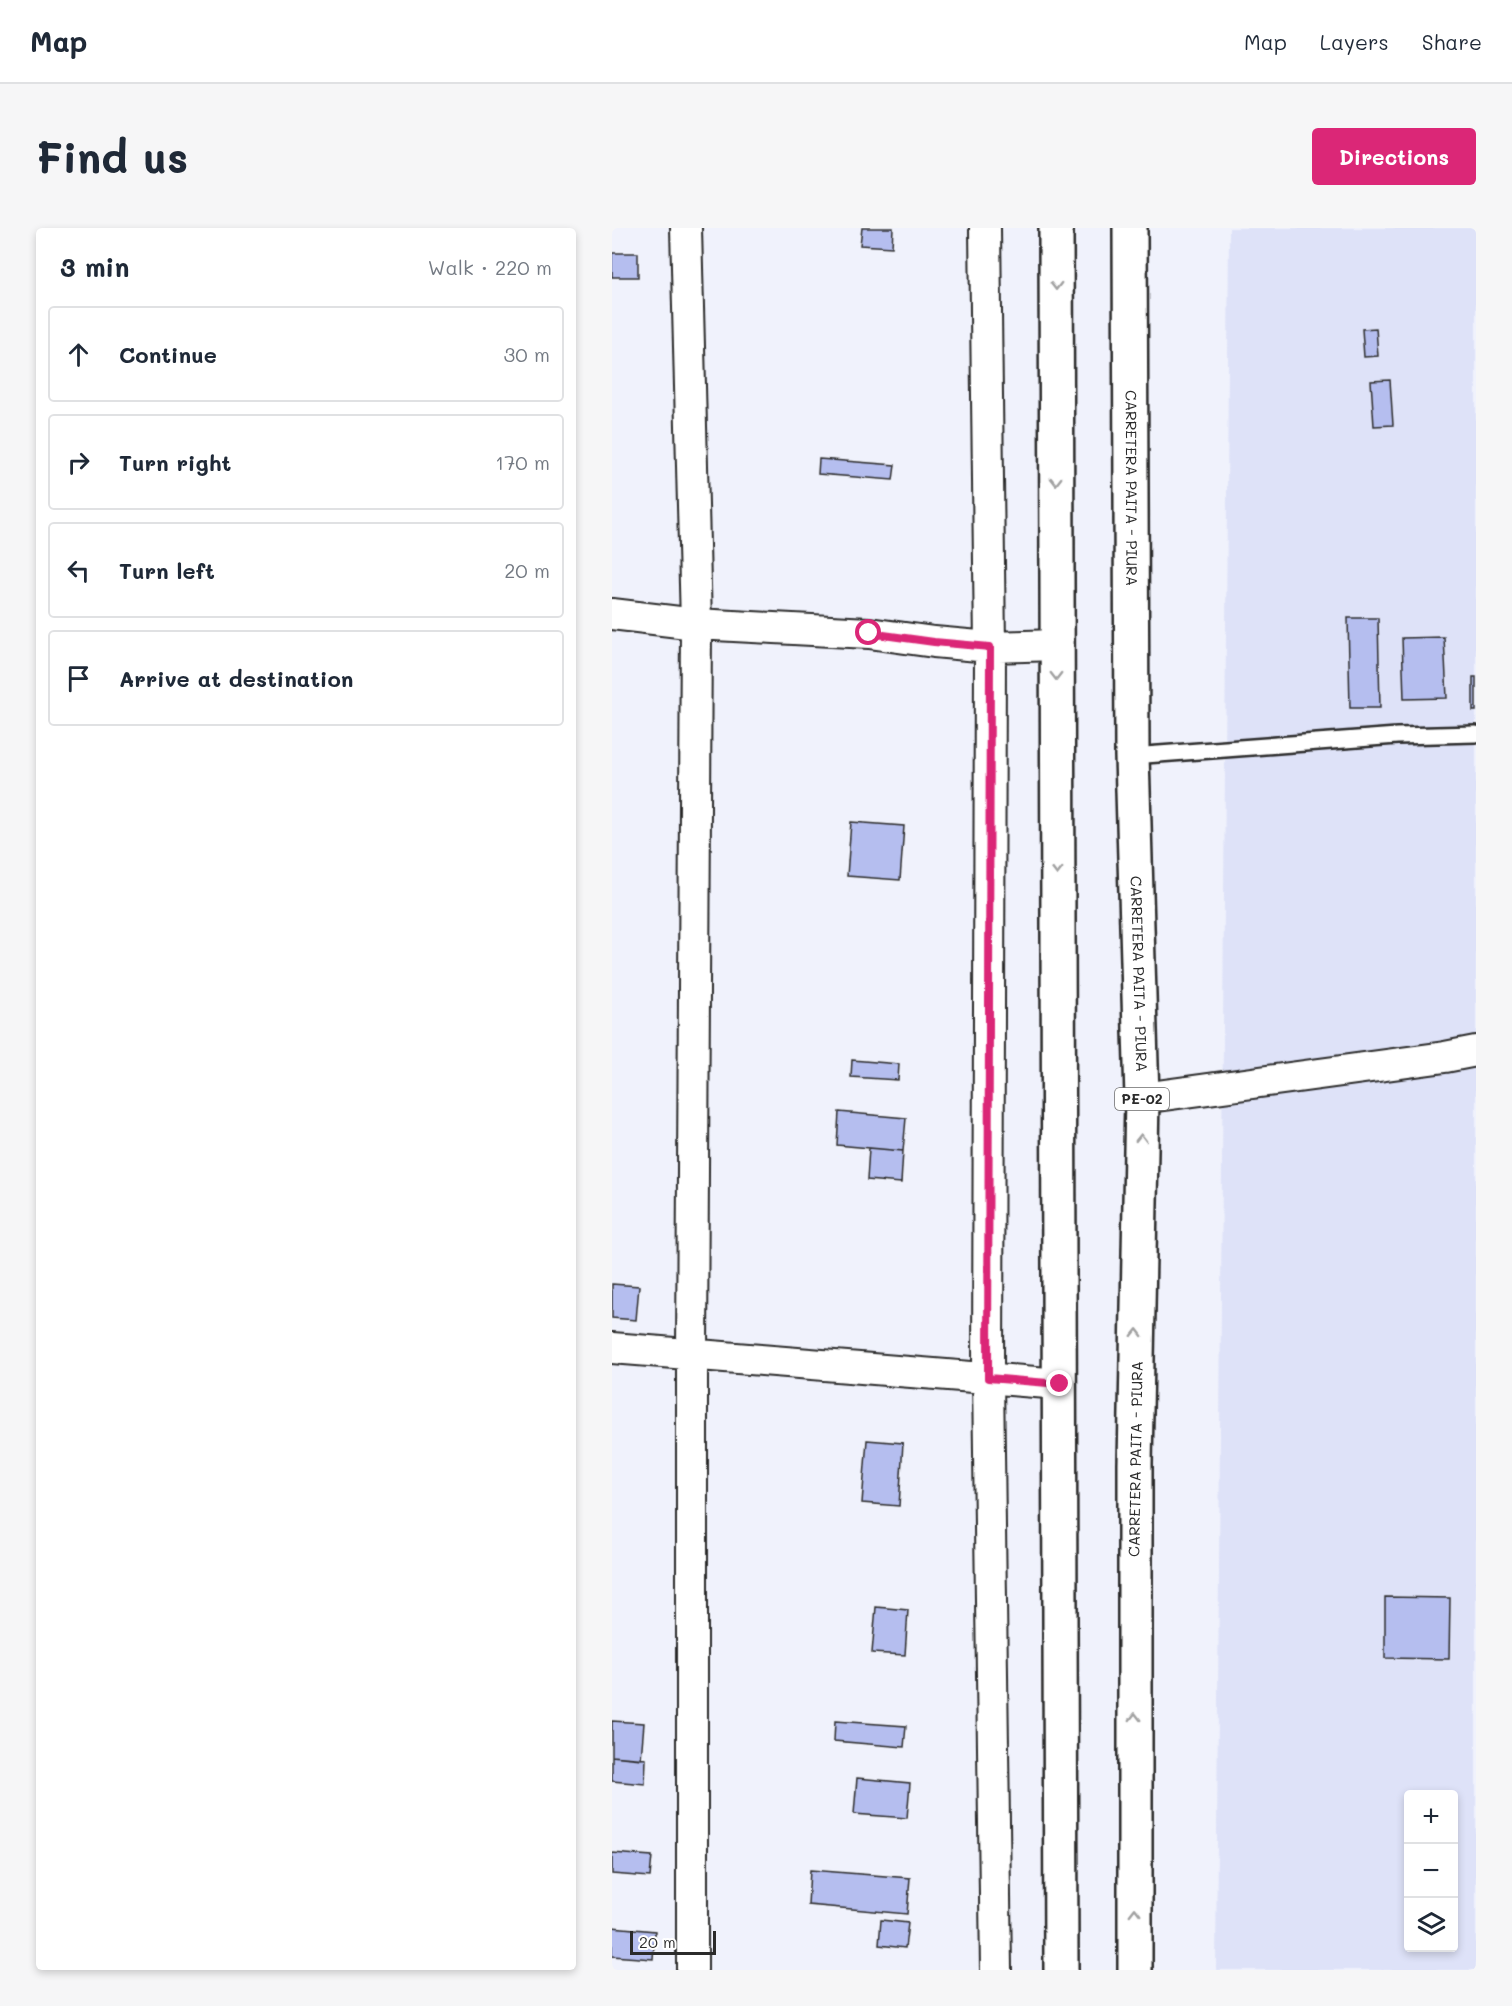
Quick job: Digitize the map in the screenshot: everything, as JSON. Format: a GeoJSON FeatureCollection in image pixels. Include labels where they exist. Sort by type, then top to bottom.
{"type":"FeatureCollection","features":[{"type":"Feature","properties":{"kind":"highway"},"geometry":{"type":"LineString","coordinates":[[1056,228],[1061,1970]]}},
{"type":"Feature","properties":{"kind":"highway","name":"CARRETERA PAITA - PIURA"},"geometry":{"type":"LineString","coordinates":[[1131,228],[1132,756],[1142,1098],[1135,1464],[1135,1970]]}},
{"type":"Feature","properties":{"kind":"street"},"geometry":{"type":"LineString","coordinates":[[686,228],[696,624],[692,1354],[692,1970]]}},
{"type":"Feature","properties":{"kind":"street"},"geometry":{"type":"LineString","coordinates":[[985,228],[990,647],[988,1378],[996,1970]]}},
{"type":"Feature","properties":{"kind":"street"},"geometry":{"type":"LineString","coordinates":[[612,614],[696,624],[869,633],[990,647],[1056,645]]}},
{"type":"Feature","properties":{"kind":"street"},"geometry":{"type":"LineString","coordinates":[[1142,1098],[1476,1051]]}},
{"type":"Feature","properties":{"kind":"street"},"geometry":{"type":"LineString","coordinates":[[612,1348],[1060,1384]]}},
{"type":"Feature","properties":{"kind":"lane"},"geometry":{"type":"LineString","coordinates":[[1132,756],[1397,736],[1476,734]]}},
{"type":"Feature","properties":{"kind":"shaded area"},"geometry":{"type":"Polygon","coordinates":[[[1229,228],[1476,228],[1476,1970],[1216,1970],[1229,228]]]}},
{"type":"Feature","properties":{"kind":"building"},"geometry":{"type":"Polygon","coordinates":[[[862,228],[893,228],[892,247],[860,245],[862,228]]]}},
{"type":"Feature","properties":{"kind":"building"},"geometry":{"type":"Polygon","coordinates":[[[612,253],[638,253],[638,277],[612,277],[612,253]]]}},
{"type":"Feature","properties":{"kind":"building"},"geometry":{"type":"Polygon","coordinates":[[[1376,328],[1378,356],[1364,357],[1362,329],[1376,328]]]}},
{"type":"Feature","properties":{"kind":"building"},"geometry":{"type":"Polygon","coordinates":[[[1390,380],[1393,425],[1374,426],[1371,381],[1390,380]]]}},
{"type":"Feature","properties":{"kind":"building"},"geometry":{"type":"Polygon","coordinates":[[[819,459],[895,465],[893,480],[818,474],[819,459]]]}},
{"type":"Feature","properties":{"kind":"building"},"geometry":{"type":"Polygon","coordinates":[[[1348,618],[1378,618],[1380,708],[1350,708],[1348,618]]]}},
{"type":"Feature","properties":{"kind":"building"},"geometry":{"type":"Polygon","coordinates":[[[1444,637],[1447,698],[1404,699],[1402,638],[1444,637]]]}},
{"type":"Feature","properties":{"kind":"building"},"geometry":{"type":"Polygon","coordinates":[[[1473,677],[1476,677],[1476,711],[1473,711],[1473,677]]]}},
{"type":"Feature","properties":{"kind":"building"},"geometry":{"type":"Polygon","coordinates":[[[851,822],[904,826],[900,880],[847,876],[851,822]]]}},
{"type":"Feature","properties":{"kind":"building"},"geometry":{"type":"Polygon","coordinates":[[[852,1060],[899,1064],[898,1080],[851,1077],[852,1060]]]}},
{"type":"Feature","properties":{"kind":"building"},"geometry":{"type":"Polygon","coordinates":[[[839,1112],[906,1118],[903,1151],[837,1145],[839,1112]]]}},
{"type":"Feature","properties":{"kind":"building"},"geometry":{"type":"Polygon","coordinates":[[[869,1148],[903,1151],[901,1183],[867,1180],[869,1148]]]}},
{"type":"Feature","properties":{"kind":"building"},"geometry":{"type":"Polygon","coordinates":[[[612,1284],[639,1286],[636,1320],[612,1318],[612,1284]]]}},
{"type":"Feature","properties":{"kind":"building"},"geometry":{"type":"Polygon","coordinates":[[[867,1440],[903,1443],[899,1506],[862,1503],[867,1440]]]}},
{"type":"Feature","properties":{"kind":"building"},"geometry":{"type":"Polygon","coordinates":[[[1385,1597],[1450,1598],[1449,1659],[1385,1658],[1385,1597]]]}},
{"type":"Feature","properties":{"kind":"building"},"geometry":{"type":"Polygon","coordinates":[[[876,1607],[908,1610],[905,1655],[872,1653],[876,1607]]]}},
{"type":"Feature","properties":{"kind":"building"},"geometry":{"type":"Polygon","coordinates":[[[612,1721],[644,1723],[641,1759],[612,1756],[612,1721]]]}},
{"type":"Feature","properties":{"kind":"building"},"geometry":{"type":"Polygon","coordinates":[[[835,1721],[906,1726],[904,1747],[834,1741],[835,1721]]]}},
{"type":"Feature","properties":{"kind":"building"},"geometry":{"type":"Polygon","coordinates":[[[612,1756],[646,1759],[645,1784],[612,1781],[612,1756]]]}},
{"type":"Feature","properties":{"kind":"building"},"geometry":{"type":"Polygon","coordinates":[[[857,1778],[910,1783],[907,1818],[854,1814],[857,1778]]]}},
{"type":"Feature","properties":{"kind":"building"},"geometry":{"type":"Polygon","coordinates":[[[612,1853],[652,1856],[650,1877],[612,1874],[612,1853]]]}},
{"type":"Feature","properties":{"kind":"building"},"geometry":{"type":"Polygon","coordinates":[[[810,1870],[910,1878],[907,1914],[808,1905],[810,1870]]]}},
{"type":"Feature","properties":{"kind":"building"},"geometry":{"type":"Polygon","coordinates":[[[881,1920],[908,1923],[905,1948],[879,1945],[881,1920]]]}},
{"type":"Feature","properties":{"kind":"building"},"geometry":{"type":"Polygon","coordinates":[[[612,1927],[655,1931],[653,1959],[612,1956],[612,1927]]]}},
{"type":"Feature","properties":{"kind":"route"},"geometry":{"type":"LineString","coordinates":[[869,633],[990,647],[988,1378],[1060,1384]]}}]}
